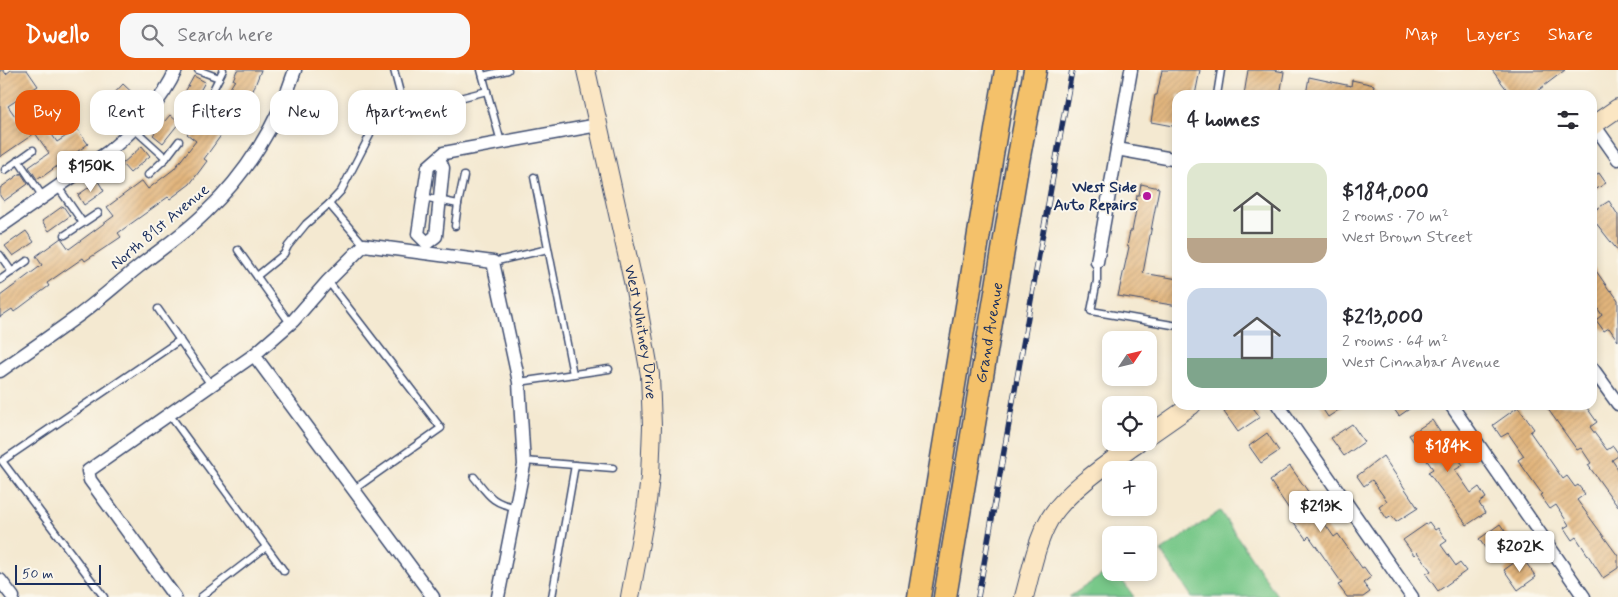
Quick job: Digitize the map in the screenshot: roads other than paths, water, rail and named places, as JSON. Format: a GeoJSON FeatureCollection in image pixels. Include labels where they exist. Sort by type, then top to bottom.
{"type":"FeatureCollection","features":[{"type":"Feature","properties":{"kind":"highway","name":"Grand Avenue"},"geometry":{"type":"LineString","coordinates":[[919,597],[1006,70]]}},
{"type":"Feature","properties":{"kind":"highway","name":"Grand Avenue"},"geometry":{"type":"LineString","coordinates":[[945,597],[1035,70]]}},
{"type":"Feature","properties":{"kind":"street"},"geometry":{"type":"LineString","coordinates":[[164,91],[176,70]]}},
{"type":"Feature","properties":{"kind":"street","name":"North 81st Avenue"},"geometry":{"type":"LineString","coordinates":[[0,371],[78,316],[182,233],[227,191],[264,138],[278,114],[295,70]]}},
{"type":"Feature","properties":{"kind":"street","name":"West Whitney Drive"},"geometry":{"type":"LineString","coordinates":[[586,70],[642,321],[650,375],[652,426],[650,477],[630,597]]}},
{"type":"Feature","properties":{"kind":"street"},"geometry":{"type":"LineString","coordinates":[[1097,262],[1130,70]]}},
{"type":"Feature","properties":{"kind":"street"},"geometry":{"type":"LineString","coordinates":[[1597,123],[1618,108]]}},
{"type":"Feature","properties":{"kind":"street"},"geometry":{"type":"LineString","coordinates":[[426,248],[418,234],[422,197],[428,167],[444,153],[598,125]]}},
{"type":"Feature","properties":{"kind":"street"},"geometry":{"type":"LineString","coordinates":[[1597,131],[1618,159]]}},
{"type":"Feature","properties":{"kind":"street"},"geometry":{"type":"LineString","coordinates":[[0,227],[108,152],[127,135]]}},
{"type":"Feature","properties":{"kind":"street"},"geometry":{"type":"LineString","coordinates":[[1117,149],[1172,159]]}},
{"type":"Feature","properties":{"kind":"street"},"geometry":{"type":"LineString","coordinates":[[426,248],[436,236],[443,168],[439,158]]}},
{"type":"Feature","properties":{"kind":"street"},"geometry":{"type":"LineString","coordinates":[[175,597],[90,480],[88,471],[254,355],[290,323],[364,245],[426,248],[493,262],[519,382],[524,461],[498,597]]}},
{"type":"Feature","properties":{"kind":"street"},"geometry":{"type":"LineString","coordinates":[[254,355],[433,597]]}},
{"type":"Feature","properties":{"kind":"street"},"geometry":{"type":"LineString","coordinates":[[1597,375],[1618,404]]}},
{"type":"Feature","properties":{"kind":"street"},"geometry":{"type":"LineString","coordinates":[[1157,429],[1185,410]]}},
{"type":"Feature","properties":{"kind":"street"},"geometry":{"type":"LineString","coordinates":[[1281,410],[1412,597]]}},
{"type":"Feature","properties":{"kind":"street"},"geometry":{"type":"LineString","coordinates":[[1454,410],[1584,597]]}},
{"type":"Feature","properties":{"kind":"street"},"geometry":{"type":"LineString","coordinates":[[1024,597],[1040,542],[1049,521],[1061,503],[1125,451]]}},
{"type":"Feature","properties":{"kind":"street"},"geometry":{"type":"LineString","coordinates":[[0,580],[13,597]]}},
{"type":"Feature","properties":{"kind":"lane"},"geometry":{"type":"LineString","coordinates":[[198,70],[219,78]]}},
{"type":"Feature","properties":{"kind":"lane"},"geometry":{"type":"LineString","coordinates":[[213,90],[223,70]]}},
{"type":"Feature","properties":{"kind":"lane"},"geometry":{"type":"LineString","coordinates":[[394,70],[405,112],[487,91]]}},
{"type":"Feature","properties":{"kind":"lane"},"geometry":{"type":"LineString","coordinates":[[501,142],[482,73],[508,70]]}},
{"type":"Feature","properties":{"kind":"lane"},"geometry":{"type":"LineString","coordinates":[[1218,90],[1222,70]]}},
{"type":"Feature","properties":{"kind":"lane"},"geometry":{"type":"LineString","coordinates":[[141,135],[166,158]]}},
{"type":"Feature","properties":{"kind":"lane"},"geometry":{"type":"LineString","coordinates":[[257,276],[284,254],[288,246],[306,224],[341,191],[370,136]]}},
{"type":"Feature","properties":{"kind":"lane"},"geometry":{"type":"LineString","coordinates":[[148,175],[166,158],[179,141]]}},
{"type":"Feature","properties":{"kind":"lane"},"geometry":{"type":"LineString","coordinates":[[5,170],[33,150]]}},
{"type":"Feature","properties":{"kind":"lane"},"geometry":{"type":"LineString","coordinates":[[18,160],[43,197]]}},
{"type":"Feature","properties":{"kind":"lane"},"geometry":{"type":"LineString","coordinates":[[455,226],[464,176]]}},
{"type":"Feature","properties":{"kind":"lane"},"geometry":{"type":"LineString","coordinates":[[534,177],[573,374]]}},
{"type":"Feature","properties":{"kind":"lane"},"geometry":{"type":"LineString","coordinates":[[58,187],[83,223]]}},
{"type":"Feature","properties":{"kind":"lane"},"geometry":{"type":"LineString","coordinates":[[422,197],[458,204]]}},
{"type":"Feature","properties":{"kind":"lane"},"geometry":{"type":"LineString","coordinates":[[329,204],[364,245]]}},
{"type":"Feature","properties":{"kind":"lane"},"geometry":{"type":"LineString","coordinates":[[65,235],[98,213]]}},
{"type":"Feature","properties":{"kind":"lane"},"geometry":{"type":"LineString","coordinates":[[493,262],[548,248]]}},
{"type":"Feature","properties":{"kind":"lane"},"geometry":{"type":"LineString","coordinates":[[238,250],[290,323]]}},
{"type":"Feature","properties":{"kind":"lane"},"geometry":{"type":"LineString","coordinates":[[0,255],[12,272]]}},
{"type":"Feature","properties":{"kind":"lane"},"geometry":{"type":"LineString","coordinates":[[0,280],[27,261]]}},
{"type":"Feature","properties":{"kind":"lane"},"geometry":{"type":"LineString","coordinates":[[1097,262],[1097,281],[1091,311],[1172,325]]}},
{"type":"Feature","properties":{"kind":"lane"},"geometry":{"type":"LineString","coordinates":[[328,281],[441,428],[353,490]]}},
{"type":"Feature","properties":{"kind":"lane"},"geometry":{"type":"LineString","coordinates":[[158,309],[211,385]]}},
{"type":"Feature","properties":{"kind":"lane"},"geometry":{"type":"LineString","coordinates":[[104,597],[2,461],[180,340]]}},
{"type":"Feature","properties":{"kind":"lane"},"geometry":{"type":"LineString","coordinates":[[519,382],[609,369]]}},
{"type":"Feature","properties":{"kind":"lane"},"geometry":{"type":"LineString","coordinates":[[169,414],[284,570]]}},
{"type":"Feature","properties":{"kind":"lane"},"geometry":{"type":"LineString","coordinates":[[524,461],[612,468]]}},
{"type":"Feature","properties":{"kind":"lane"},"geometry":{"type":"LineString","coordinates":[[552,597],[575,465]]}},
{"type":"Feature","properties":{"kind":"lane"},"geometry":{"type":"LineString","coordinates":[[474,477],[491,497],[502,505],[516,507]]}},
{"type":"Feature","properties":{"kind":"lane"},"geometry":{"type":"LineString","coordinates":[[201,597],[266,547]]}},
{"type":"Feature","properties":{"kind":"railway"},"geometry":{"type":"LineString","coordinates":[[978,597],[1072,70]]}},
{"type":"Feature","properties":{"kind":"place","name":"West Side Auto Repairs"},"geometry":{"type":"Point","coordinates":[1147,196]}}]}
